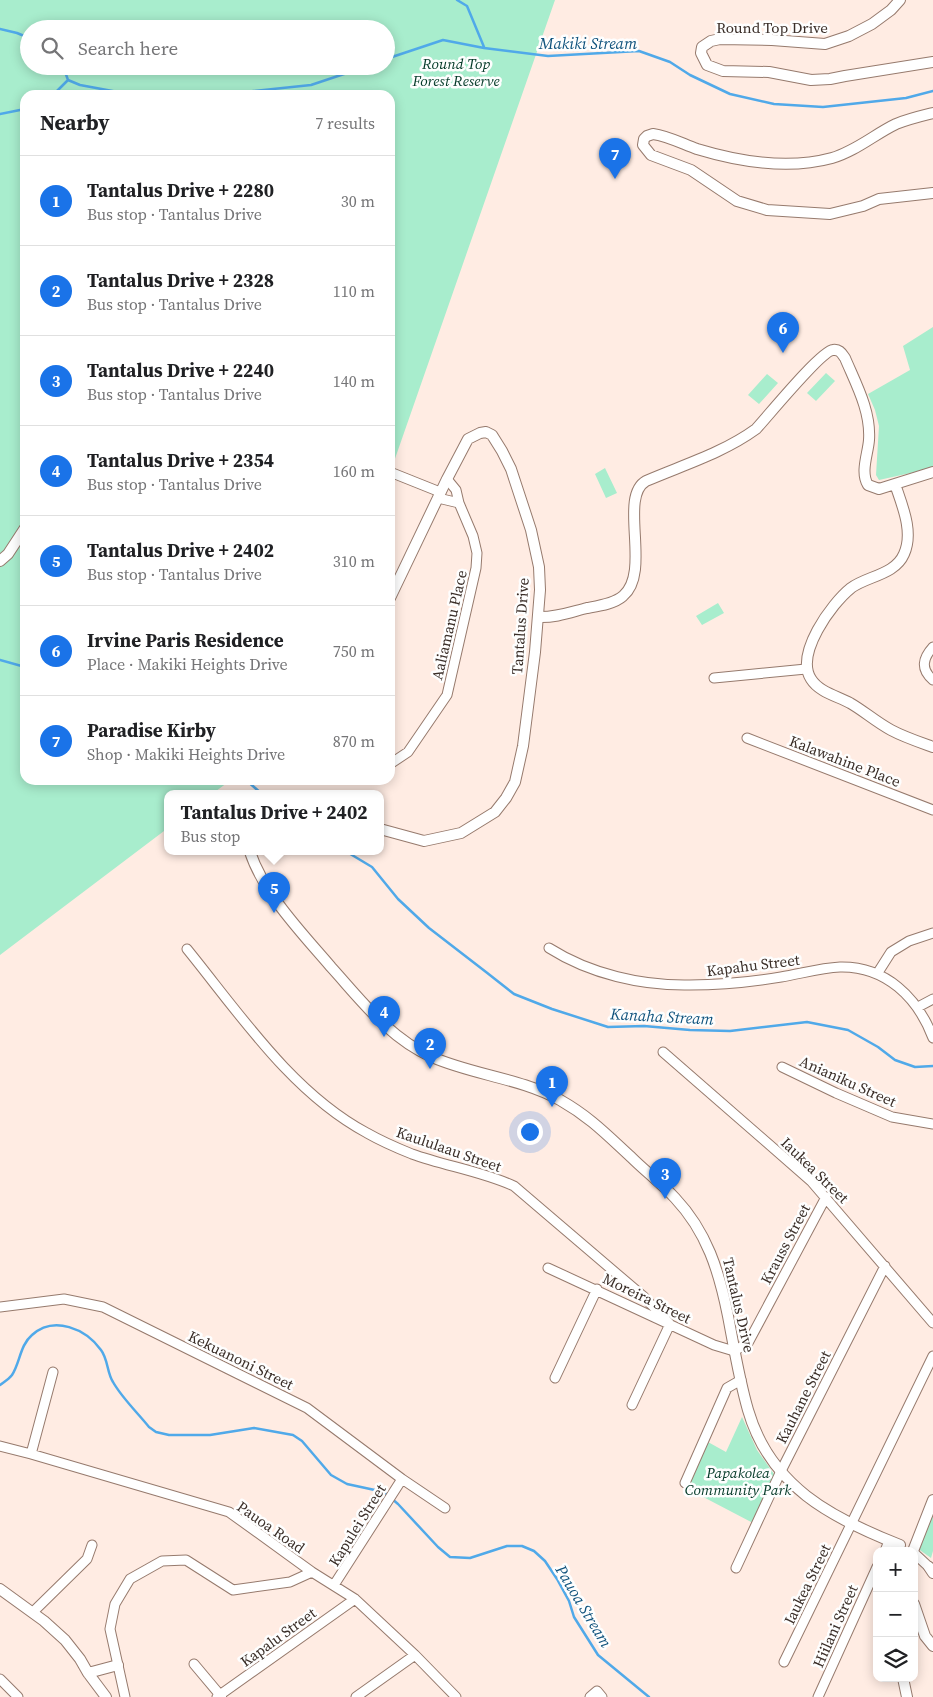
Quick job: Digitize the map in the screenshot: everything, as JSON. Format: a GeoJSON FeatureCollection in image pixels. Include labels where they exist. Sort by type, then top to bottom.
{"type":"FeatureCollection","features":[{"type":"Feature","properties":{"kind":"street","name":"Round Top Drive"},"geometry":{"type":"LineString","coordinates":[[900,0],[891,10],[872,24],[836,41],[825,44],[720,39],[706,43],[702,47],[701,54],[707,65],[723,72],[769,72],[811,80],[838,78],[933,62]]}},
{"type":"Feature","properties":{"kind":"street"},"geometry":{"type":"LineString","coordinates":[[933,113],[897,124],[834,158],[802,163],[776,164],[736,159],[654,134],[647,136],[643,145],[656,158],[691,170],[737,201],[767,210],[830,214],[863,206],[879,199],[933,193]]}},
{"type":"Feature","properties":{"kind":"street"},"geometry":{"type":"LineString","coordinates":[[538,617],[560,616],[613,602],[626,594],[633,579],[636,564],[634,512],[636,492],[640,486],[644,482],[747,436],[772,412],[816,362],[832,350],[842,352],[868,418],[869,441],[864,470],[868,485],[879,489],[933,472]]}},
{"type":"Feature","properties":{"kind":"street","name":"Tantalus Drive"},"geometry":{"type":"LineString","coordinates":[[384,830],[424,841],[461,833],[495,812],[515,782],[523,746],[538,617],[539,567],[536,548],[510,469],[492,435],[486,432],[480,433],[468,439],[395,587]]}},
{"type":"Feature","properties":{"kind":"street"},"geometry":{"type":"LineString","coordinates":[[395,474],[459,503]]}},
{"type":"Feature","properties":{"kind":"street","name":"Aaliamanu Place"},"geometry":{"type":"LineString","coordinates":[[395,761],[408,752],[447,695],[476,568],[478,553],[456,490],[447,479]]}},
{"type":"Feature","properties":{"kind":"street"},"geometry":{"type":"LineString","coordinates":[[895,484],[904,511],[907,544],[904,555],[889,570],[852,587],[837,600],[822,623],[809,650],[806,659],[806,669],[813,682],[820,688],[854,705],[896,732],[933,747]]}},
{"type":"Feature","properties":{"kind":"street"},"geometry":{"type":"LineString","coordinates":[[0,561],[8,554],[20,536]]}},
{"type":"Feature","properties":{"kind":"street"},"geometry":{"type":"LineString","coordinates":[[933,647],[925,656],[924,667],[928,676],[933,680]]}},
{"type":"Feature","properties":{"kind":"street"},"geometry":{"type":"LineString","coordinates":[[714,678],[806,669]]}},
{"type":"Feature","properties":{"kind":"street","name":"Kalawahine Place"},"geometry":{"type":"LineString","coordinates":[[747,738],[933,810]]}},
{"type":"Feature","properties":{"kind":"street","name":"Tantalus Drive"},"geometry":{"type":"LineString","coordinates":[[251,855],[260,876],[276,900],[359,1000],[397,1035],[434,1058],[512,1081],[561,1100],[597,1124],[675,1198],[694,1221],[712,1254],[725,1300],[748,1411],[770,1458],[797,1489],[814,1503],[837,1517],[903,1547]]}},
{"type":"Feature","properties":{"kind":"street"},"geometry":{"type":"LineString","coordinates":[[877,974],[891,952],[909,941],[933,933]]}},
{"type":"Feature","properties":{"kind":"street","name":"Kapahu Street"},"geometry":{"type":"LineString","coordinates":[[549,948],[579,963],[616,976],[674,985],[750,982],[839,967],[856,968],[877,974],[901,990],[918,1007],[933,1038]]}},
{"type":"Feature","properties":{"kind":"street","name":"Kaululaau Street"},"geometry":{"type":"LineString","coordinates":[[187,949],[279,1064],[323,1104],[366,1133],[412,1154],[492,1177],[514,1186],[644,1297],[670,1324]]}},
{"type":"Feature","properties":{"kind":"street"},"geometry":{"type":"LineString","coordinates":[[918,1007],[933,999]]}},
{"type":"Feature","properties":{"kind":"street","name":"Iaukea Street"},"geometry":{"type":"LineString","coordinates":[[663,1052],[811,1181],[933,1322]]}},
{"type":"Feature","properties":{"kind":"street","name":"Anianiku Street"},"geometry":{"type":"LineString","coordinates":[[782,1067],[892,1117],[933,1124]]}},
{"type":"Feature","properties":{"kind":"street","name":"Krauss Street"},"geometry":{"type":"LineString","coordinates":[[734,1350],[748,1343],[826,1197]]}},
{"type":"Feature","properties":{"kind":"street","name":"Kauhane Street"},"geometry":{"type":"LineString","coordinates":[[736,1568],[781,1471],[885,1266]]}},
{"type":"Feature","properties":{"kind":"street","name":"Moreira Street"},"geometry":{"type":"LineString","coordinates":[[548,1268],[597,1289],[714,1345],[734,1350]]}},
{"type":"Feature","properties":{"kind":"street"},"geometry":{"type":"LineString","coordinates":[[555,1378],[597,1289]]}},
{"type":"Feature","properties":{"kind":"street","name":"Kekuanoni Street"},"geometry":{"type":"LineString","coordinates":[[0,1307],[64,1299],[103,1307],[306,1408],[402,1479],[445,1508]]}},
{"type":"Feature","properties":{"kind":"street"},"geometry":{"type":"LineString","coordinates":[[632,1405],[670,1324]]}},
{"type":"Feature","properties":{"kind":"street","name":"Iaukea Street"},"geometry":{"type":"LineString","coordinates":[[784,1662],[933,1356]]}},
{"type":"Feature","properties":{"kind":"street"},"geometry":{"type":"LineString","coordinates":[[31,1454],[53,1372]]}},
{"type":"Feature","properties":{"kind":"street"},"geometry":{"type":"LineString","coordinates":[[685,1483],[727,1388],[741,1380]]}},
{"type":"Feature","properties":{"kind":"street","name":"Pauoa Road"},"geometry":{"type":"LineString","coordinates":[[0,1446],[228,1512],[312,1572],[355,1599],[415,1655],[456,1697]]}},
{"type":"Feature","properties":{"kind":"street","name":"Kapulei Street"},"geometry":{"type":"LineString","coordinates":[[334,1586],[402,1479]]}},
{"type":"Feature","properties":{"kind":"street"},"geometry":{"type":"LineString","coordinates":[[914,1547],[933,1500]]}},
{"type":"Feature","properties":{"kind":"street"},"geometry":{"type":"LineString","coordinates":[[887,1547],[890,1541]]}},
{"type":"Feature","properties":{"kind":"street"},"geometry":{"type":"LineString","coordinates":[[33,1612],[87,1559],[92,1545]]}},
{"type":"Feature","properties":{"kind":"street","name":"Tantalus Drive"},"geometry":{"type":"LineString","coordinates":[[918,1557],[932,1570]]}},
{"type":"Feature","properties":{"kind":"street"},"geometry":{"type":"LineString","coordinates":[[125,1697],[110,1629],[115,1604],[130,1580],[162,1561],[186,1560],[233,1590],[290,1582],[312,1572]]}},
{"type":"Feature","properties":{"kind":"street","name":"Hiilani Street"},"geometry":{"type":"LineString","coordinates":[[818,1697],[873,1576]]}},
{"type":"Feature","properties":{"kind":"street"},"geometry":{"type":"LineString","coordinates":[[0,1589],[33,1612],[65,1640],[80,1658],[88,1673],[106,1697]]}},
{"type":"Feature","properties":{"kind":"street","name":"Kapalu Street"},"geometry":{"type":"LineString","coordinates":[[219,1696],[355,1599]]}},
{"type":"Feature","properties":{"kind":"street"},"geometry":{"type":"LineString","coordinates":[[918,1616],[925,1636],[933,1646]]}},
{"type":"Feature","properties":{"kind":"street"},"geometry":{"type":"LineString","coordinates":[[356,1697],[415,1655]]}},
{"type":"Feature","properties":{"kind":"street"},"geometry":{"type":"LineString","coordinates":[[194,1664],[219,1696]]}},
{"type":"Feature","properties":{"kind":"street"},"geometry":{"type":"LineString","coordinates":[[88,1673],[118,1665]]}},
{"type":"Feature","properties":{"kind":"street"},"geometry":{"type":"LineString","coordinates":[[0,1679],[18,1697]]}},
{"type":"Feature","properties":{"kind":"street"},"geometry":{"type":"LineString","coordinates":[[904,1682],[907,1697]]}},
{"type":"Feature","properties":{"kind":"street"},"geometry":{"type":"LineString","coordinates":[[590,1697],[597,1691],[602,1697]]}},
{"type":"Feature","properties":{"kind":"green space","name":"Round Top Forest Reserve"},"geometry":{"type":"Polygon","coordinates":[[[0,0],[555,0],[395,459],[395,90],[20,90],[20,785],[224,785],[217,790],[164,790],[164,831],[0,955],[0,0]]]}},
{"type":"Feature","properties":{"kind":"green space"},"geometry":{"type":"Polygon","coordinates":[[[933,327],[933,468],[879,480],[876,475],[879,426],[868,394],[910,370],[903,346],[933,327]]]}},
{"type":"Feature","properties":{"kind":"green space"},"geometry":{"type":"Polygon","coordinates":[[[826,373],[835,381],[816,401],[807,393],[826,373]]]}},
{"type":"Feature","properties":{"kind":"green space"},"geometry":{"type":"Polygon","coordinates":[[[767,374],[778,383],[759,404],[748,395],[767,374]]]}},
{"type":"Feature","properties":{"kind":"green space"},"geometry":{"type":"Polygon","coordinates":[[[605,468],[617,493],[606,498],[595,474],[605,468]]]}},
{"type":"Feature","properties":{"kind":"green space"},"geometry":{"type":"Polygon","coordinates":[[[718,603],[724,613],[702,625],[696,616],[718,603]]]}},
{"type":"Feature","properties":{"kind":"green space","name":"Papakolea Community Park"},"geometry":{"type":"Polygon","coordinates":[[[742,1417],[757,1450],[774,1474],[753,1523],[688,1489],[708,1442],[726,1452],[742,1417]]]}},
{"type":"Feature","properties":{"kind":"green space"},"geometry":{"type":"Polygon","coordinates":[[[933,1510],[933,1551],[931,1558],[917,1547],[933,1510]]]}},
{"type":"Feature","properties":{"kind":"waterway"},"geometry":{"type":"LineString","coordinates":[[457,0],[467,6],[484,47]]}},
{"type":"Feature","properties":{"kind":"waterway"},"geometry":{"type":"LineString","coordinates":[[0,29],[20,34]]}},
{"type":"Feature","properties":{"kind":"waterway","name":"Makiki Stream"},"geometry":{"type":"LineString","coordinates":[[395,56],[443,40],[484,48],[548,56],[639,51],[670,62],[690,75],[730,94],[774,104],[823,107],[906,98],[933,91]]}},
{"type":"Feature","properties":{"kind":"waterway"},"geometry":{"type":"LineString","coordinates":[[66,75],[68,80]]}},
{"type":"Feature","properties":{"kind":"waterway","name":"Makiki Stream"},"geometry":{"type":"LineString","coordinates":[[264,90],[311,85],[341,75]]}},
{"type":"Feature","properties":{"kind":"waterway","name":"Makiki Stream"},"geometry":{"type":"LineString","coordinates":[[68,80],[80,85],[107,90]]}},
{"type":"Feature","properties":{"kind":"waterway"},"geometry":{"type":"LineString","coordinates":[[58,90],[68,80]]}},
{"type":"Feature","properties":{"kind":"waterway"},"geometry":{"type":"LineString","coordinates":[[0,114],[20,110]]}},
{"type":"Feature","properties":{"kind":"waterway","name":"Kanaha Stream"},"geometry":{"type":"LineString","coordinates":[[0,660],[20,666]]}},
{"type":"Feature","properties":{"kind":"waterway","name":"Kanaha Stream"},"geometry":{"type":"LineString","coordinates":[[252,785],[257,790]]}},
{"type":"Feature","properties":{"kind":"waterway","name":"Kanaha Stream"},"geometry":{"type":"LineString","coordinates":[[352,855],[372,867],[398,899],[429,928],[514,994],[552,1009],[608,1027],[644,1026],[730,1031],[807,1022],[848,1030],[878,1047],[895,1060],[915,1067],[933,1066]]}},
{"type":"Feature","properties":{"kind":"waterway","name":"Pauoa Stream"},"geometry":{"type":"LineString","coordinates":[[0,1385],[12,1375],[25,1344],[32,1335],[41,1329],[60,1325],[78,1331],[87,1336],[101,1350],[111,1378],[117,1388],[149,1427],[156,1432],[169,1435],[210,1435],[254,1428],[293,1435],[302,1441],[331,1475],[347,1484],[384,1492],[450,1557],[470,1558],[507,1546],[522,1546],[534,1551],[545,1561],[557,1579],[569,1601],[574,1617],[598,1655],[649,1697]]}},
{"type":"Feature","properties":{"kind":"place","name":"Paradise Kirby"},"geometry":{"type":"Point","coordinates":[615,179]}},
{"type":"Feature","properties":{"kind":"place","name":"Irvine Paris Residence"},"geometry":{"type":"Point","coordinates":[783,353]}},
{"type":"Feature","properties":{"kind":"place","name":"Tantalus Drive + 2402"},"geometry":{"type":"Point","coordinates":[274,913]}},
{"type":"Feature","properties":{"kind":"place","name":"Tantalus Drive + 2354"},"geometry":{"type":"Point","coordinates":[384,1037]}},
{"type":"Feature","properties":{"kind":"place","name":"Tantalus Drive + 2328"},"geometry":{"type":"Point","coordinates":[430,1069]}},
{"type":"Feature","properties":{"kind":"place","name":"Tantalus Drive + 2280"},"geometry":{"type":"Point","coordinates":[552,1107]}},
{"type":"Feature","properties":{"kind":"place","name":"Tantalus Drive + 2240"},"geometry":{"type":"Point","coordinates":[665,1199]}}]}
